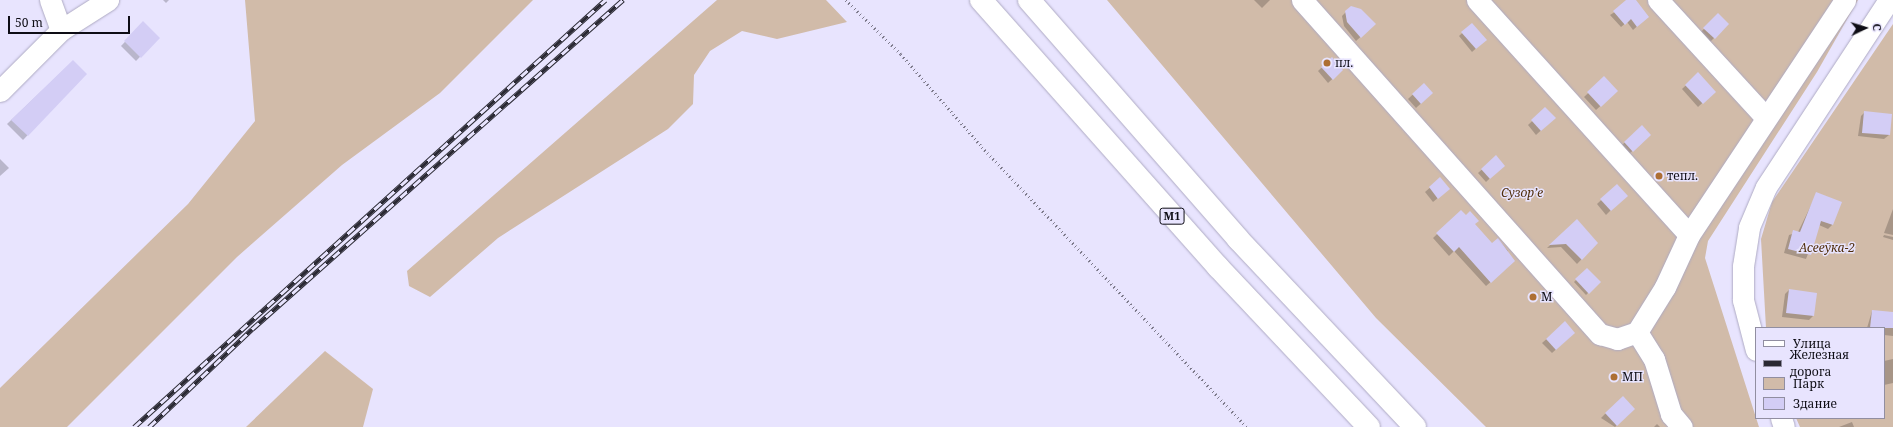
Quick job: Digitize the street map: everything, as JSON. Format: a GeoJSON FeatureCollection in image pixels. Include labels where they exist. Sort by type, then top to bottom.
{"type":"FeatureCollection","features":[{"type":"Feature","properties":{"kind":"highway","name":"М1"},"geometry":{"type":"LineString","coordinates":[[981,0],[1218,267],[1369,427]]}},
{"type":"Feature","properties":{"kind":"highway"},"geometry":{"type":"LineString","coordinates":[[1029,0],[1238,239],[1415,427]]}},
{"type":"Feature","properties":{"kind":"street"},"geometry":{"type":"LineString","coordinates":[[50,0],[61,30]]}},
{"type":"Feature","properties":{"kind":"street"},"geometry":{"type":"LineString","coordinates":[[0,91],[61,30],[108,0]]}},
{"type":"Feature","properties":{"kind":"street"},"geometry":{"type":"LineString","coordinates":[[1302,0],[1600,334],[1617,339],[1637,332],[1665,287],[1689,235],[1846,0]]}},
{"type":"Feature","properties":{"kind":"street"},"geometry":{"type":"LineString","coordinates":[[1477,0],[1689,235]]}},
{"type":"Feature","properties":{"kind":"street"},"geometry":{"type":"LineString","coordinates":[[1658,0],[1766,118]]}},
{"type":"Feature","properties":{"kind":"street"},"geometry":{"type":"LineString","coordinates":[[1755,346],[1743,300],[1743,266],[1749,227],[1766,187],[1889,0]]}},
{"type":"Feature","properties":{"kind":"street"},"geometry":{"type":"LineString","coordinates":[[1637,332],[1654,359],[1671,414],[1682,427]]}},
{"type":"Feature","properties":{"kind":"path"},"geometry":{"type":"LineString","coordinates":[[846,0],[901,54],[982,147],[1247,427]]}},
{"type":"Feature","properties":{"kind":"green space"},"geometry":{"type":"Polygon","coordinates":[[[245,0],[533,0],[440,93],[342,165],[237,257],[67,427],[0,427],[0,388],[188,204],[255,121],[245,0]]]}},
{"type":"Feature","properties":{"kind":"green space"},"geometry":{"type":"Polygon","coordinates":[[[717,0],[826,0],[847,22],[777,39],[742,31],[710,51],[694,75],[693,104],[668,129],[498,238],[430,297],[409,286],[407,271],[717,0]]]}},
{"type":"Feature","properties":{"kind":"green space","name":"Сузорʼе"},"geometry":{"type":"Polygon","coordinates":[[[1107,0],[1858,0],[1817,72],[1708,241],[1705,258],[1755,414],[1755,419],[1756,419],[1759,427],[1486,427],[1376,318],[1107,0]]]}},
{"type":"Feature","properties":{"kind":"green space","name":"Асееўка-2"},"geometry":{"type":"Polygon","coordinates":[[[1893,24],[1893,427],[1800,427],[1796,419],[1885,419],[1885,327],[1766,327],[1761,239],[1772,202],[1893,24]]]}},
{"type":"Feature","properties":{"kind":"green space"},"geometry":{"type":"Polygon","coordinates":[[[325,351],[373,389],[363,427],[246,427],[325,351]]]}},
{"type":"Feature","properties":{"kind":"building"},"geometry":{"type":"Polygon","coordinates":[[[1626,0],[1636,0],[1649,17],[1637,27],[1631,19],[1625,25],[1613,11],[1626,0]]]}},
{"type":"Feature","properties":{"kind":"building"},"geometry":{"type":"Polygon","coordinates":[[[1351,6],[1361,9],[1376,24],[1361,38],[1347,22],[1345,11],[1351,6]]]}},
{"type":"Feature","properties":{"kind":"building"},"geometry":{"type":"Polygon","coordinates":[[[1718,13],[1729,24],[1715,39],[1703,28],[1718,13]]]}},
{"type":"Feature","properties":{"kind":"building"},"geometry":{"type":"Polygon","coordinates":[[[143,21],[160,38],[141,58],[124,41],[143,21]]]}},
{"type":"Feature","properties":{"kind":"building"},"geometry":{"type":"Polygon","coordinates":[[[1472,23],[1487,40],[1476,49],[1461,32],[1472,23]]]}},
{"type":"Feature","properties":{"kind":"building"},"geometry":{"type":"Polygon","coordinates":[[[1332,57],[1343,70],[1333,80],[1321,67],[1332,57]]]}},
{"type":"Feature","properties":{"kind":"building"},"geometry":{"type":"Polygon","coordinates":[[[73,60],[87,74],[28,136],[11,120],[73,60]]]}},
{"type":"Feature","properties":{"kind":"building"},"geometry":{"type":"Polygon","coordinates":[[[1698,72],[1716,92],[1703,104],[1685,85],[1698,72]]]}},
{"type":"Feature","properties":{"kind":"building"},"geometry":{"type":"Polygon","coordinates":[[[1604,76],[1618,91],[1601,107],[1587,92],[1604,76]]]}},
{"type":"Feature","properties":{"kind":"building"},"geometry":{"type":"Polygon","coordinates":[[[1424,83],[1433,93],[1421,104],[1412,94],[1424,83]]]}},
{"type":"Feature","properties":{"kind":"building"},"geometry":{"type":"Polygon","coordinates":[[[1545,107],[1556,118],[1541,131],[1531,120],[1545,107]]]}},
{"type":"Feature","properties":{"kind":"building"},"geometry":{"type":"Polygon","coordinates":[[[1864,111],[1892,114],[1890,135],[1862,133],[1864,111]]]}},
{"type":"Feature","properties":{"kind":"building"},"geometry":{"type":"Polygon","coordinates":[[[1642,125],[1651,135],[1633,152],[1624,142],[1642,125]]]}},
{"type":"Feature","properties":{"kind":"building"},"geometry":{"type":"Polygon","coordinates":[[[1496,155],[1505,166],[1490,179],[1481,169],[1496,155]]]}},
{"type":"Feature","properties":{"kind":"building"},"geometry":{"type":"Polygon","coordinates":[[[1440,177],[1450,189],[1438,199],[1429,187],[1440,177]]]}},
{"type":"Feature","properties":{"kind":"building"},"geometry":{"type":"Polygon","coordinates":[[[1617,184],[1628,196],[1611,211],[1600,199],[1617,184]]]}},
{"type":"Feature","properties":{"kind":"building"},"geometry":{"type":"Polygon","coordinates":[[[1816,192],[1842,202],[1833,225],[1821,221],[1811,255],[1788,249],[1793,230],[1800,232],[1816,192]]]}},
{"type":"Feature","properties":{"kind":"building"},"geometry":{"type":"Polygon","coordinates":[[[1461,210],[1466,215],[1470,211],[1479,221],[1475,224],[1492,243],[1498,238],[1515,261],[1491,283],[1459,247],[1454,252],[1436,233],[1461,210]]]}},
{"type":"Feature","properties":{"kind":"building"},"geometry":{"type":"Polygon","coordinates":[[[1577,219],[1598,243],[1582,260],[1566,244],[1549,245],[1577,219]]]}},
{"type":"Feature","properties":{"kind":"building"},"geometry":{"type":"Polygon","coordinates":[[[1587,268],[1601,282],[1589,294],[1575,279],[1587,268]]]}},
{"type":"Feature","properties":{"kind":"building"},"geometry":{"type":"Polygon","coordinates":[[[1789,289],[1817,293],[1814,316],[1786,313],[1789,289]]]}},
{"type":"Feature","properties":{"kind":"building"},"geometry":{"type":"Polygon","coordinates":[[[1872,310],[1893,312],[1893,328],[1870,327],[1872,310]]]}},
{"type":"Feature","properties":{"kind":"building"},"geometry":{"type":"Polygon","coordinates":[[[1565,321],[1575,333],[1556,350],[1546,339],[1565,321]]]}},
{"type":"Feature","properties":{"kind":"building"},"geometry":{"type":"Polygon","coordinates":[[[1623,396],[1635,409],[1617,426],[1605,413],[1623,396]]]}},
{"type":"Feature","properties":{"kind":"railway"},"geometry":{"type":"LineString","coordinates":[[134,427],[605,0]]}},
{"type":"Feature","properties":{"kind":"railway"},"geometry":{"type":"LineString","coordinates":[[149,427],[252,329],[623,0]]}},
{"type":"Feature","properties":{"kind":"place","name":"пл."},"geometry":{"type":"Point","coordinates":[1327,63]}},
{"type":"Feature","properties":{"kind":"place","name":"тепл."},"geometry":{"type":"Point","coordinates":[1659,176]}},
{"type":"Feature","properties":{"kind":"place","name":"М"},"geometry":{"type":"Point","coordinates":[1533,297]}},
{"type":"Feature","properties":{"kind":"place","name":"МП"},"geometry":{"type":"Point","coordinates":[1614,377]}}]}
